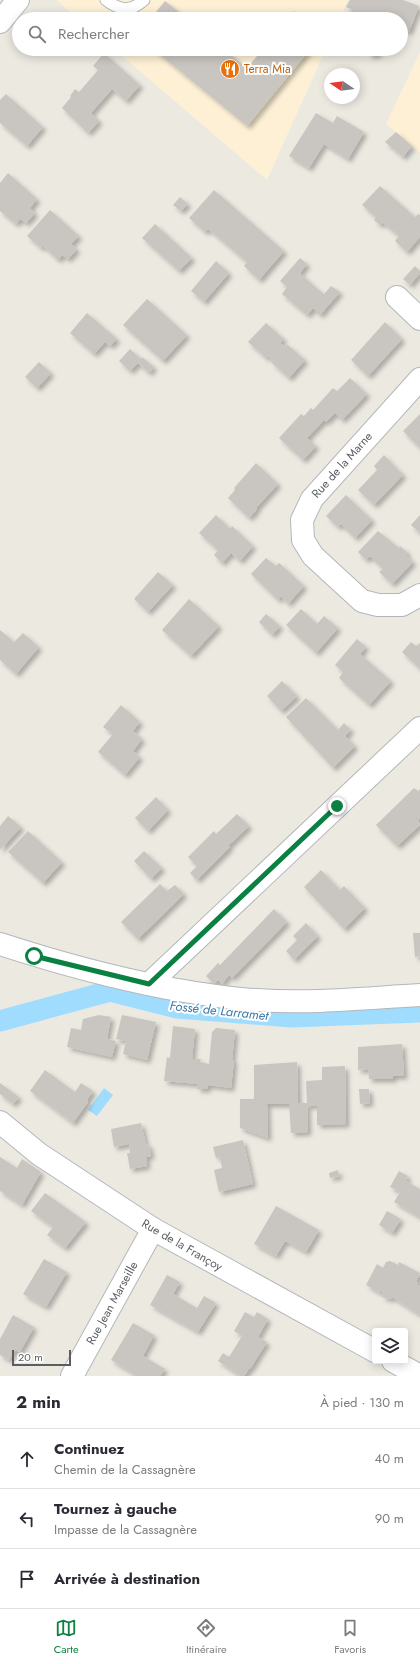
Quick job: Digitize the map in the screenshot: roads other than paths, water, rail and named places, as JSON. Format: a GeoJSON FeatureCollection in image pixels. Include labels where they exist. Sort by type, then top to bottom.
{"type":"FeatureCollection","features":[{"type":"Feature","properties":{"kind":"street"},"geometry":{"type":"LineString","coordinates":[[0,22],[18,0]]}},
{"type":"Feature","properties":{"kind":"street"},"geometry":{"type":"LineString","coordinates":[[397,297],[420,319]]}},
{"type":"Feature","properties":{"kind":"street","name":"Rue de la Marne"},"geometry":{"type":"LineString","coordinates":[[420,380],[312,499],[302,520],[303,540],[313,556],[362,601],[378,606],[402,605],[420,595]]}},
{"type":"Feature","properties":{"kind":"street"},"geometry":{"type":"LineString","coordinates":[[149,984],[420,728]]}},
{"type":"Feature","properties":{"kind":"street"},"geometry":{"type":"LineString","coordinates":[[0,944],[34,956],[149,984],[210,996],[257,1000],[303,1001],[420,995]]}},
{"type":"Feature","properties":{"kind":"street","name":"Rue de la Françoy"},"geometry":{"type":"LineString","coordinates":[[0,1122],[39,1154],[153,1229],[372,1349]]}},
{"type":"Feature","properties":{"kind":"street","name":"Rue Jean Marseille"},"geometry":{"type":"LineString","coordinates":[[72,1376],[153,1229]]}},
{"type":"Feature","properties":{"kind":"street"},"geometry":{"type":"LineString","coordinates":[[398,1364],[420,1376]]}},
{"type":"Feature","properties":{"kind":"lane"},"geometry":{"type":"LineString","coordinates":[[106,0],[115,6],[124,9],[136,7],[144,0]]}},
{"type":"Feature","properties":{"kind":"water"},"geometry":{"type":"Polygon","coordinates":[[[104,1088],[113,1095],[97,1116],[88,1110],[104,1088]]]}},
{"type":"Feature","properties":{"kind":"waterway","name":"Fossé de Larramet"},"geometry":{"type":"LineString","coordinates":[[0,1021],[110,991],[177,1008],[291,1017],[420,1012]]}},
{"type":"Feature","properties":{"kind":"place","name":"Terra Mia"},"geometry":{"type":"Point","coordinates":[230,69]}}]}
